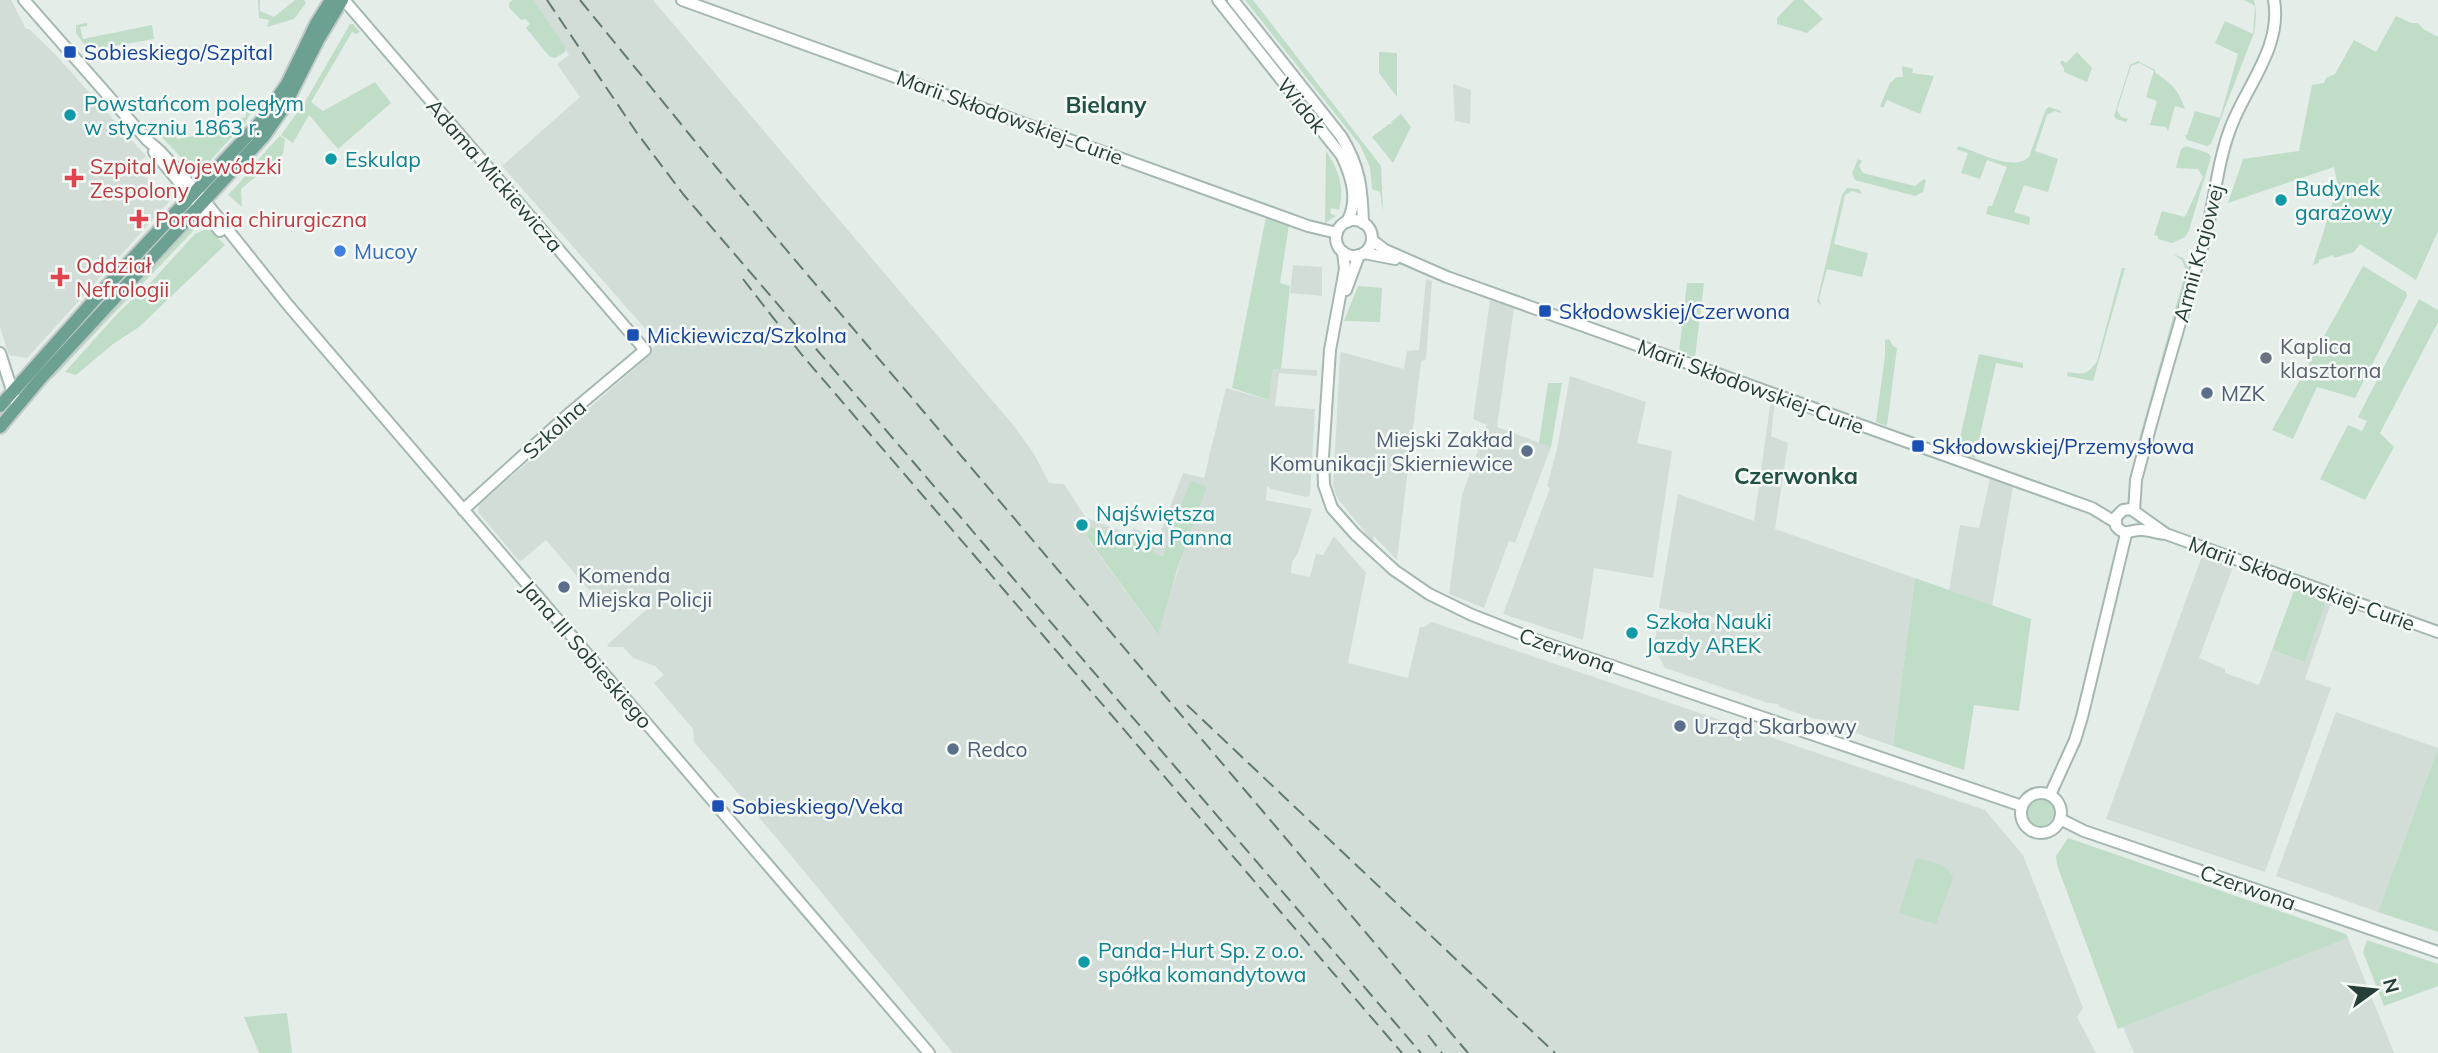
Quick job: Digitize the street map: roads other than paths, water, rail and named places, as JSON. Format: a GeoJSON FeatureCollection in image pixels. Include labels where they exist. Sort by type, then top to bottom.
{"type":"FeatureCollection","features":[{"type":"Feature","properties":{"kind":"main road"},"geometry":{"type":"LineString","coordinates":[[0,427],[291,86],[331,0]]}},
{"type":"Feature","properties":{"kind":"main road"},"geometry":{"type":"LineString","coordinates":[[325,17],[343,0]]}},
{"type":"Feature","properties":{"kind":"main road"},"geometry":{"type":"LineString","coordinates":[[0,406],[119,273],[197,199]]}},
{"type":"Feature","properties":{"kind":"street","name":"Jana III Sobieskiego"},"geometry":{"type":"LineString","coordinates":[[24,0],[147,141],[157,158],[246,253],[929,1053]]}},
{"type":"Feature","properties":{"kind":"street","name":"Adama Mickiewicza"},"geometry":{"type":"LineString","coordinates":[[343,0],[645,349]]}},
{"type":"Feature","properties":{"kind":"street","name":"Marii Skłodowskiej-Curie"},"geometry":{"type":"LineString","coordinates":[[682,0],[1308,226],[1338,233]]}},
{"type":"Feature","properties":{"kind":"street","name":"Widok"},"geometry":{"type":"LineString","coordinates":[[1218,0],[1342,156],[1350,176],[1354,200],[1348,222]]}},
{"type":"Feature","properties":{"kind":"street","name":"Widok"},"geometry":{"type":"LineString","coordinates":[[1233,0],[1341,136],[1357,167],[1361,184],[1363,223]]}},
{"type":"Feature","properties":{"kind":"street","name":"Armii Krajowej"},"geometry":{"type":"LineString","coordinates":[[2050,795],[2075,740],[2131,532],[2140,524],[2126,514],[2186,295],[2205,237],[2232,122],[2265,57],[2273,35],[2274,0]]}},
{"type":"Feature","properties":{"kind":"street"},"geometry":{"type":"LineString","coordinates":[[1358,221],[1370,230],[1370,247],[1361,254],[1348,255],[1337,243],[1338,233],[1348,222],[1358,221]]}},
{"type":"Feature","properties":{"kind":"street","name":"Marii Skłodowskiej-Curie"},"geometry":{"type":"LineString","coordinates":[[1372,240],[1385,250],[1411,262],[2092,508],[2126,514],[2166,534],[2438,632]]}},
{"type":"Feature","properties":{"kind":"street","name":"Czerwona"},"geometry":{"type":"LineString","coordinates":[[1343,252],[1345,269],[1330,350],[1323,457],[1324,485],[1336,513],[1365,544],[1401,575],[1438,600],[1536,640],[2022,806]]}},
{"type":"Feature","properties":{"kind":"street","name":"Marii Skłodowskiej-Curie"},"geometry":{"type":"LineString","coordinates":[[1361,254],[1411,262]]}},
{"type":"Feature","properties":{"kind":"street","name":"Czerwona"},"geometry":{"type":"LineString","coordinates":[[1338,309],[1361,254]]}},
{"type":"Feature","properties":{"kind":"street","name":"Szkolna"},"geometry":{"type":"LineString","coordinates":[[463,510],[645,349]]}},
{"type":"Feature","properties":{"kind":"street"},"geometry":{"type":"LineString","coordinates":[[0,353],[17,407]]}},
{"type":"Feature","properties":{"kind":"street"},"geometry":{"type":"LineString","coordinates":[[2126,514],[2118,529],[2131,532]]}},
{"type":"Feature","properties":{"kind":"street","name":"Marii Skłodowskiej-Curie"},"geometry":{"type":"LineString","coordinates":[[2131,532],[2166,534]]}},
{"type":"Feature","properties":{"kind":"street"},"geometry":{"type":"LineString","coordinates":[[2032,795],[2050,795],[2059,804],[2060,819],[2048,831],[2035,832],[2024,823],[2022,806],[2032,795]]}},
{"type":"Feature","properties":{"kind":"street","name":"Czerwona"},"geometry":{"type":"LineString","coordinates":[[2060,819],[2084,831],[2438,952]]}},
{"type":"Feature","properties":{"kind":"railway"},"geometry":{"type":"LineString","coordinates":[[547,0],[637,133],[683,194],[1421,1053]]}},
{"type":"Feature","properties":{"kind":"railway"},"geometry":{"type":"LineString","coordinates":[[580,0],[716,167],[1468,1053]]}},
{"type":"Feature","properties":{"kind":"railway"},"geometry":{"type":"LineString","coordinates":[[743,279],[802,355],[1402,1053]]}},
{"type":"Feature","properties":{"kind":"railway"},"geometry":{"type":"LineString","coordinates":[[1187,705],[1555,1053]]}},
{"type":"Feature","properties":{"kind":"railway"},"geometry":{"type":"LineString","coordinates":[[1428,1035],[1442,1053]]}},
{"type":"Feature","properties":{"kind":"place","name":"Sobieskiego/Szpital"},"geometry":{"type":"Point","coordinates":[70,52]}},
{"type":"Feature","properties":{"kind":"place","name":"Powstańcom poległym w styczniu 1863 r."},"geometry":{"type":"Point","coordinates":[70,115]}},
{"type":"Feature","properties":{"kind":"place","name":"Eskulap"},"geometry":{"type":"Point","coordinates":[331,159]}},
{"type":"Feature","properties":{"kind":"place","name":"Szpital Wojewódzki Zespolony"},"geometry":{"type":"Point","coordinates":[74,178]}},
{"type":"Feature","properties":{"kind":"place","name":"Budynek garażowy"},"geometry":{"type":"Point","coordinates":[2281,200]}},
{"type":"Feature","properties":{"kind":"place","name":"Poradnia chirurgiczna"},"geometry":{"type":"Point","coordinates":[139,219]}},
{"type":"Feature","properties":{"kind":"place","name":"Mucoy"},"geometry":{"type":"Point","coordinates":[340,251]}},
{"type":"Feature","properties":{"kind":"place","name":"Oddział Nefrologii"},"geometry":{"type":"Point","coordinates":[60,277]}},
{"type":"Feature","properties":{"kind":"place","name":"Skłodowskiej/Czerwona"},"geometry":{"type":"Point","coordinates":[1545,311]}},
{"type":"Feature","properties":{"kind":"place","name":"Mickiewicza/Szkolna"},"geometry":{"type":"Point","coordinates":[633,335]}},
{"type":"Feature","properties":{"kind":"place","name":"Kaplica klasztorna"},"geometry":{"type":"Point","coordinates":[2266,358]}},
{"type":"Feature","properties":{"kind":"place","name":"MZK"},"geometry":{"type":"Point","coordinates":[2207,393]}},
{"type":"Feature","properties":{"kind":"place","name":"Skłodowskiej/Przemysłowa"},"geometry":{"type":"Point","coordinates":[1918,446]}},
{"type":"Feature","properties":{"kind":"place","name":"Miejski Zakład Komunikacji Skierniewice"},"geometry":{"type":"Point","coordinates":[1527,451]}},
{"type":"Feature","properties":{"kind":"place","name":"Najświętsza Maryja Panna"},"geometry":{"type":"Point","coordinates":[1082,525]}},
{"type":"Feature","properties":{"kind":"place","name":"Komenda Miejska Policji"},"geometry":{"type":"Point","coordinates":[564,587]}},
{"type":"Feature","properties":{"kind":"place","name":"Szkoła Nauki Jazdy AREK"},"geometry":{"type":"Point","coordinates":[1632,633]}},
{"type":"Feature","properties":{"kind":"place","name":"Urząd Skarbowy"},"geometry":{"type":"Point","coordinates":[1680,726]}},
{"type":"Feature","properties":{"kind":"place","name":"Redco"},"geometry":{"type":"Point","coordinates":[953,749]}},
{"type":"Feature","properties":{"kind":"place","name":"Sobieskiego/Veka"},"geometry":{"type":"Point","coordinates":[718,806]}},
{"type":"Feature","properties":{"kind":"place","name":"Panda-Hurt Sp. z o.o. spółka komandytowa"},"geometry":{"type":"Point","coordinates":[1084,962]}},
{"type":"Feature","properties":{"kind":"district","name":"Bielany"},"geometry":{"type":"Point","coordinates":[1106,104]}},
{"type":"Feature","properties":{"kind":"district","name":"Czerwonka"},"geometry":{"type":"Point","coordinates":[1796,475]}}]}
